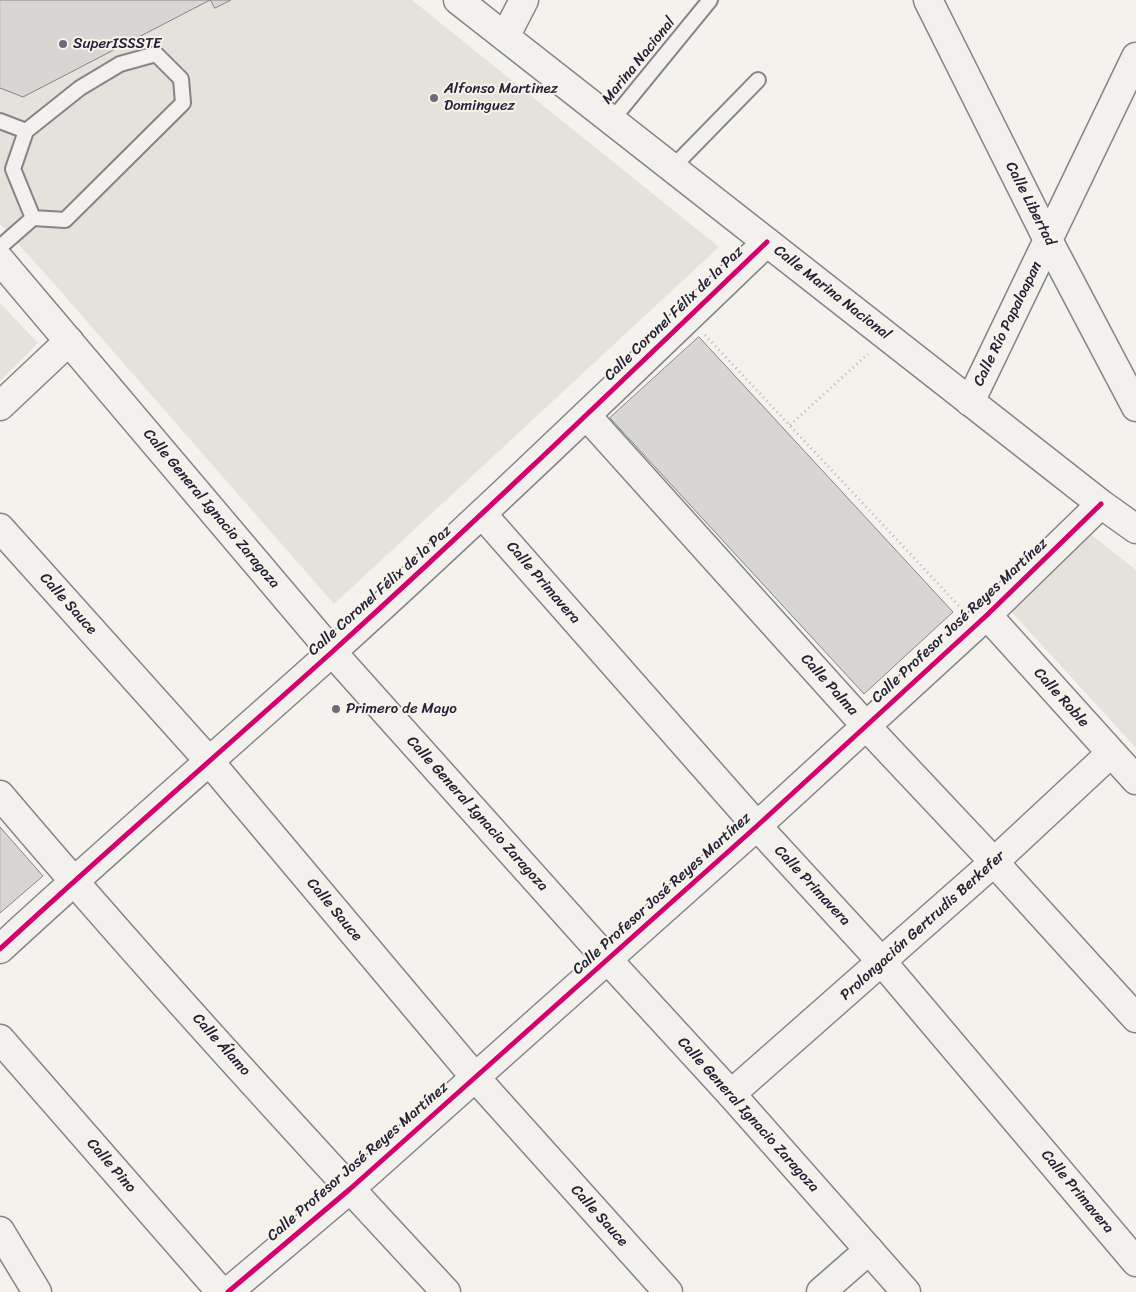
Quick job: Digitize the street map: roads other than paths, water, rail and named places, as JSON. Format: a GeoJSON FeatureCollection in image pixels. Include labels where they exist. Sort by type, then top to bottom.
{"type":"FeatureCollection","features":[{"type":"Feature","properties":{"kind":"street","name":"Calle Marina Nacional"},"geometry":{"type":"LineString","coordinates":[[458,0],[970,402],[1136,529]]}},
{"type":"Feature","properties":{"kind":"street"},"geometry":{"type":"LineString","coordinates":[[505,37],[524,0]]}},
{"type":"Feature","properties":{"kind":"street","name":"Calle Libertad"},"geometry":{"type":"LineString","coordinates":[[928,0],[1048,240],[1136,407]]}},
{"type":"Feature","properties":{"kind":"street","name":"Calle Río Papaloapan"},"geometry":{"type":"LineString","coordinates":[[970,402],[1136,57]]}},
{"type":"Feature","properties":{"kind":"street","name":"Calle Coronel Félix de la Paz"},"geometry":{"type":"LineString","coordinates":[[0,949],[73,881],[332,652],[482,514],[767,242]]}},
{"type":"Feature","properties":{"kind":"street","name":"Calle General Ignacio Zaragoza"},"geometry":{"type":"LineString","coordinates":[[0,260],[332,652],[608,960],[731,1094],[906,1292]]}},
{"type":"Feature","properties":{"kind":"street"},"geometry":{"type":"LineString","coordinates":[[0,406],[69,341]]}},
{"type":"Feature","properties":{"kind":"street","name":"Calle Palma"},"geometry":{"type":"LineString","coordinates":[[586,415],[866,726],[994,862],[1136,1018]]}},
{"type":"Feature","properties":{"kind":"street","name":"Calle Profesor José Reyes Martínez"},"geometry":{"type":"LineString","coordinates":[[228,1292],[350,1189],[474,1076],[608,960],[757,826],[982,620],[1102,504]]}},
{"type":"Feature","properties":{"kind":"street","name":"Calle Primavera"},"geometry":{"type":"LineString","coordinates":[[482,514],[757,826],[882,962],[1136,1262]]}},
{"type":"Feature","properties":{"kind":"street","name":"Calle Sauce"},"geometry":{"type":"LineString","coordinates":[[0,528],[210,761],[474,1076],[668,1292]]}},
{"type":"Feature","properties":{"kind":"street","name":"Calle Roble"},"geometry":{"type":"LineString","coordinates":[[982,620],[1136,780]]}},
{"type":"Feature","properties":{"kind":"street","name":"Prolongación Gertrudis Berkefer"},"geometry":{"type":"LineString","coordinates":[[731,1094],[994,862],[1111,754]]}},
{"type":"Feature","properties":{"kind":"street","name":"Calle Álamo"},"geometry":{"type":"LineString","coordinates":[[0,795],[73,881],[350,1189],[446,1292]]}},
{"type":"Feature","properties":{"kind":"street","name":"Calle Pino"},"geometry":{"type":"LineString","coordinates":[[0,1039],[221,1292]]}},
{"type":"Feature","properties":{"kind":"street"},"geometry":{"type":"LineString","coordinates":[[0,1231],[37,1292]]}},
{"type":"Feature","properties":{"kind":"street"},"geometry":{"type":"LineString","coordinates":[[821,1292],[869,1250]]}},
{"type":"Feature","properties":{"kind":"lane","name":"Marina Nacional"},"geometry":{"type":"LineString","coordinates":[[612,120],[710,0]]}},
{"type":"Feature","properties":{"kind":"lane"},"geometry":{"type":"LineString","coordinates":[[0,247],[33,218],[65,220],[183,104],[181,79],[156,54],[120,64],[80,88],[26,132],[14,169],[33,218]]}},
{"type":"Feature","properties":{"kind":"lane"},"geometry":{"type":"LineString","coordinates":[[672,168],[758,80]]}},
{"type":"Feature","properties":{"kind":"lane"},"geometry":{"type":"LineString","coordinates":[[0,121],[26,132]]}},
{"type":"Feature","properties":{"kind":"place","name":"SuperISSSTE"},"geometry":{"type":"Point","coordinates":[63,44]}},
{"type":"Feature","properties":{"kind":"place","name":"Alfonso Martinez Dominguez"},"geometry":{"type":"Point","coordinates":[434,98]}},
{"type":"Feature","properties":{"kind":"place","name":"Primero de Mayo"},"geometry":{"type":"Point","coordinates":[336,709]}}]}
